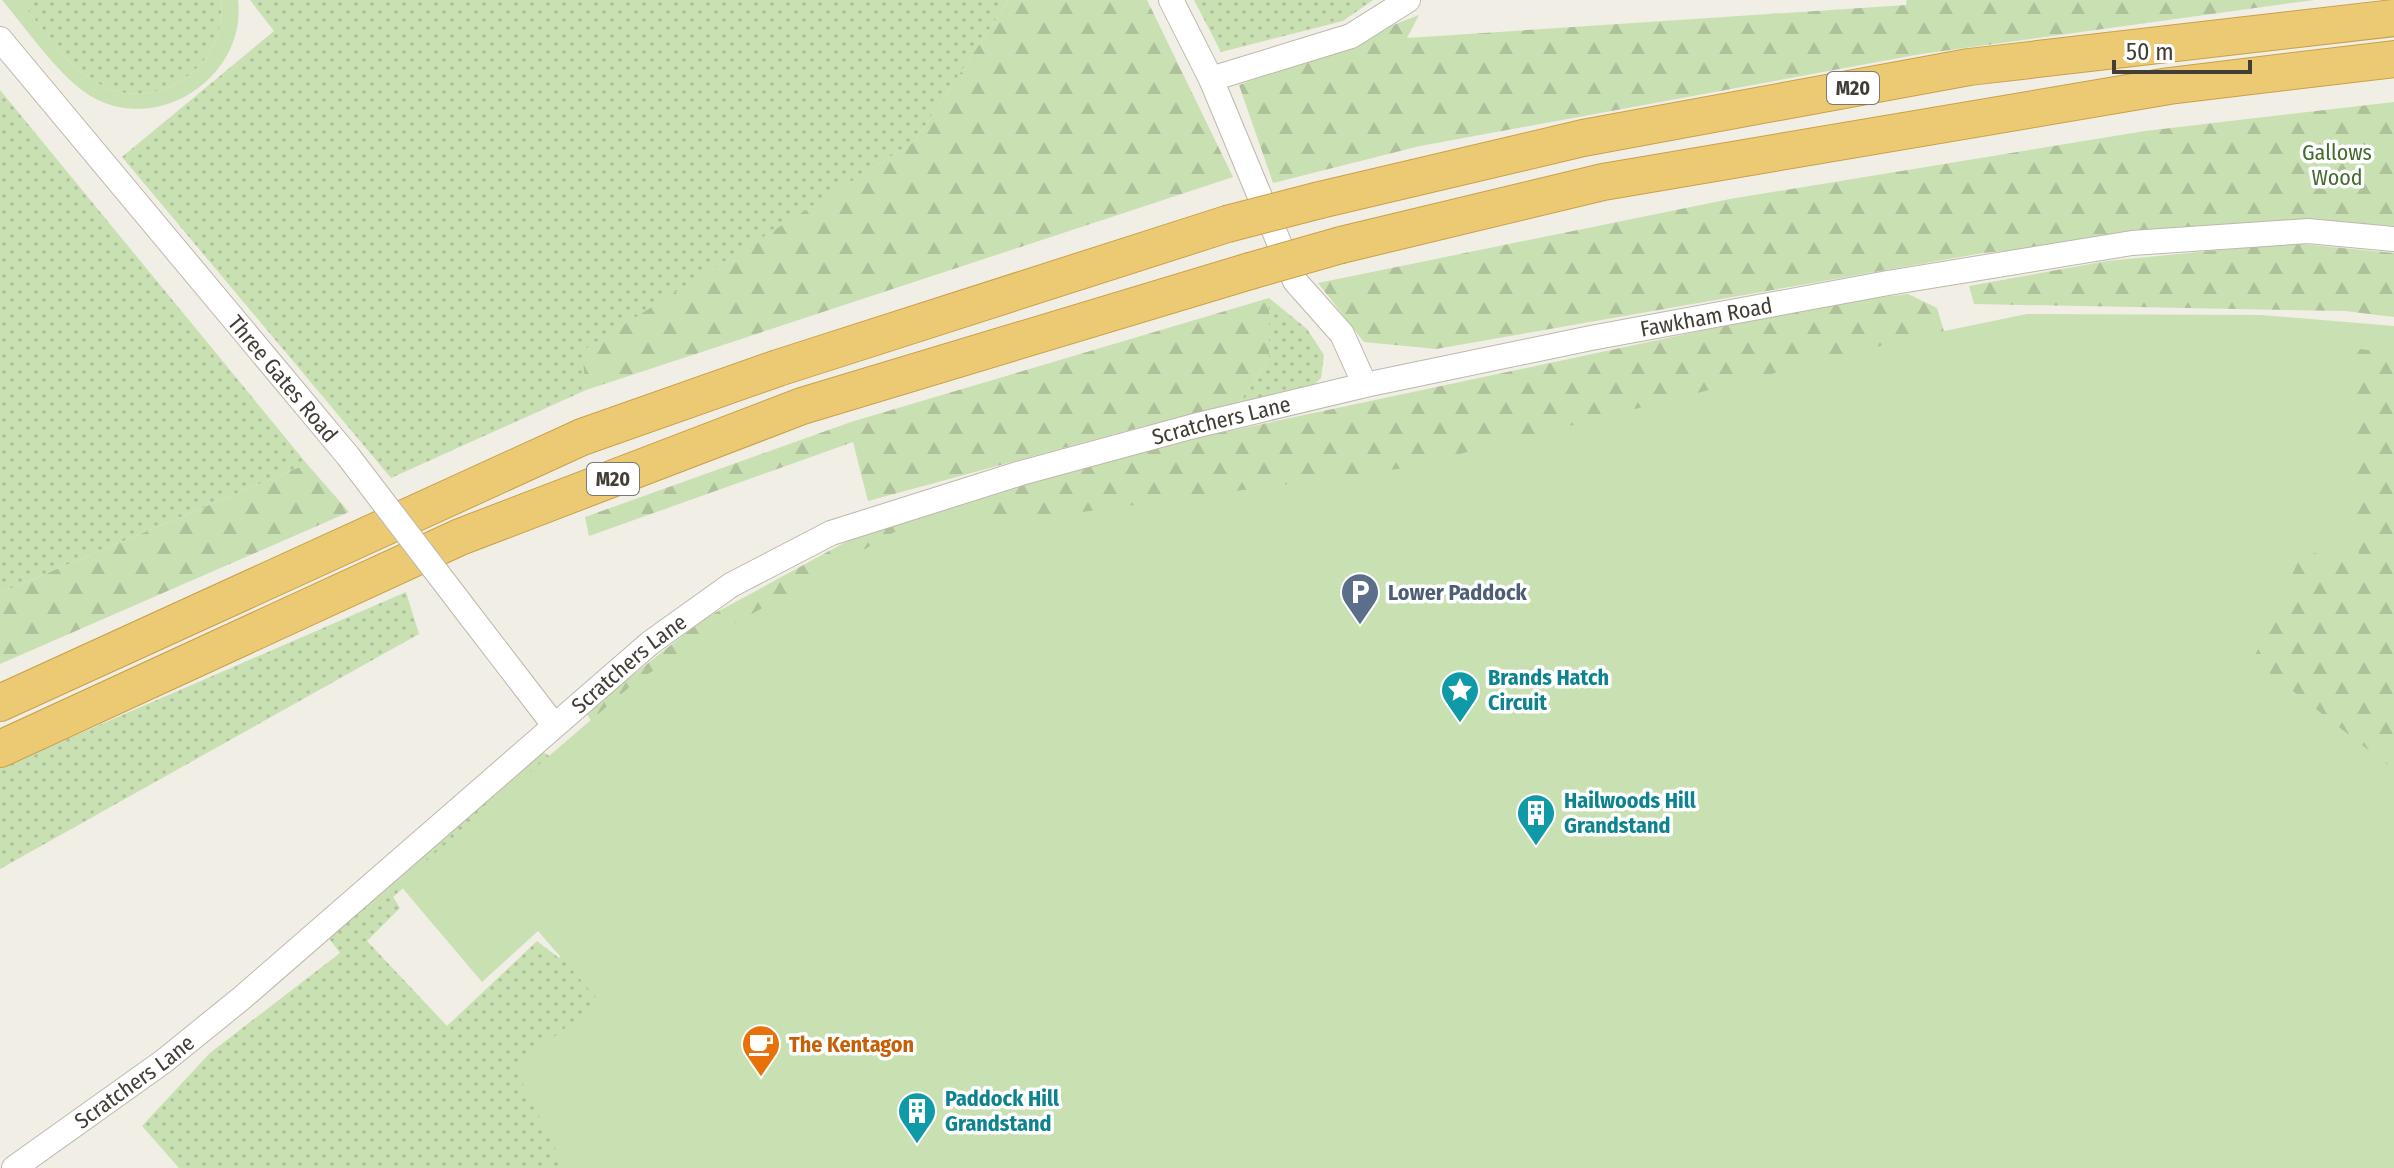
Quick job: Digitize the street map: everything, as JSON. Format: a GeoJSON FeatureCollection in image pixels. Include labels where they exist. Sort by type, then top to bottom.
{"type":"FeatureCollection","features":[{"type":"Feature","properties":{"kind":"highway","name":"M20"},"geometry":{"type":"LineString","coordinates":[[0,703],[582,437],[778,368],[1227,224],[1583,138],[1969,67],[2394,18]]}},
{"type":"Feature","properties":{"kind":"highway","name":"M20"},"geometry":{"type":"LineString","coordinates":[[0,749],[460,537],[802,406],[1250,271],[1341,245],[1618,179],[2169,86],[2394,59]]}},
{"type":"Feature","properties":{"kind":"street"},"geometry":{"type":"LineString","coordinates":[[1171,0],[1211,79],[1295,281],[1342,334],[1365,385]]}},
{"type":"Feature","properties":{"kind":"street"},"geometry":{"type":"LineString","coordinates":[[1211,79],[1351,36],[1408,0]]}},
{"type":"Feature","properties":{"kind":"street","name":"Three Gates Road"},"geometry":{"type":"LineString","coordinates":[[0,39],[348,456],[554,725]]}},
{"type":"Feature","properties":{"kind":"street","name":"Fawkham Road"},"geometry":{"type":"LineString","coordinates":[[1365,385],[1591,338],[1888,283],[2132,243],[2308,231],[2394,239]]}},
{"type":"Feature","properties":{"kind":"street","name":"Scratchers Lane"},"geometry":{"type":"LineString","coordinates":[[14,1168],[164,1061],[243,997],[650,643],[731,585],[831,533],[1035,469],[1194,426],[1365,385]]}},
{"type":"Feature","properties":{"kind":"green space"},"geometry":{"type":"Polygon","coordinates":[[[2,0],[19,0],[77,68],[101,85],[123,93],[145,93],[167,88],[186,78],[202,63],[214,44],[221,23],[221,0],[238,0],[237,27],[229,51],[215,73],[196,90],[173,102],[148,108],[122,108],[96,99],[70,80],[2,0]]]}},
{"type":"Feature","properties":{"kind":"green space"},"geometry":{"type":"Polygon","coordinates":[[[19,0],[221,0],[221,23],[214,44],[202,63],[186,78],[167,88],[145,93],[123,93],[101,85],[77,68],[19,0]]]}},
{"type":"Feature","properties":{"kind":"green space"},"geometry":{"type":"Polygon","coordinates":[[[250,0],[1009,0],[914,142],[583,351],[586,390],[391,478],[122,157],[274,31],[250,0]]]}},
{"type":"Feature","properties":{"kind":"green space"},"geometry":{"type":"Polygon","coordinates":[[[1009,0],[1147,0],[1233,177],[586,390],[582,351],[914,142],[1009,0]]]}},
{"type":"Feature","properties":{"kind":"green space"},"geometry":{"type":"Polygon","coordinates":[[[1194,0],[1373,0],[1343,21],[1221,52],[1194,0]]]}},
{"type":"Feature","properties":{"kind":"green space"},"geometry":{"type":"Polygon","coordinates":[[[1907,0],[2314,0],[1921,54],[1420,146],[1273,183],[1239,85],[1419,15],[1407,38],[1906,5],[1907,0]]]}},
{"type":"Feature","properties":{"kind":"green space"},"geometry":{"type":"Polygon","coordinates":[[[0,90],[307,464],[0,593],[0,90]]]}},
{"type":"Feature","properties":{"kind":"green space","name":"Gallows Wood"},"geometry":{"type":"Polygon","coordinates":[[[2394,102],[2394,226],[2321,221],[1983,253],[1436,349],[1364,342],[1318,283],[1730,199],[2145,131],[2394,102]]]}},
{"type":"Feature","properties":{"kind":"green space"},"geometry":{"type":"Polygon","coordinates":[[[2291,243],[2394,253],[2394,317],[2345,311],[1974,304],[1969,286],[2107,261],[2291,243]]]}},
{"type":"Feature","properties":{"kind":"green space"},"geometry":{"type":"Polygon","coordinates":[[[1908,294],[1937,308],[1980,452],[595,728],[586,712],[704,619],[853,538],[1004,488],[1201,437],[1832,303],[1908,294]]]}},
{"type":"Feature","properties":{"kind":"green space"},"geometry":{"type":"Polygon","coordinates":[[[1269,298],[1307,329],[1324,355],[1321,378],[1308,391],[1238,404],[1269,359],[1269,298]]]}},
{"type":"Feature","properties":{"kind":"green space"},"geometry":{"type":"Polygon","coordinates":[[[1269,298],[1269,359],[1238,404],[868,501],[853,442],[589,536],[585,517],[851,422],[1269,298]]]}},
{"type":"Feature","properties":{"kind":"green space","name":"Brands Hatch Circuit"},"geometry":{"type":"Polygon","coordinates":[[[2027,314],[2261,315],[2394,326],[2394,354],[2347,347],[2359,562],[2303,551],[2253,660],[2394,770],[2394,1168],[565,1168],[515,1068],[599,1001],[538,931],[482,982],[399,884],[639,679],[945,503],[1016,521],[1405,468],[1915,337],[2027,314]]]}},
{"type":"Feature","properties":{"kind":"green space"},"geometry":{"type":"Polygon","coordinates":[[[2326,337],[2394,343],[2394,794],[2233,670],[2326,337]]]}},
{"type":"Feature","properties":{"kind":"green space"},"geometry":{"type":"Polygon","coordinates":[[[307,464],[349,512],[0,664],[0,593],[307,464]]]}},
{"type":"Feature","properties":{"kind":"green space"},"geometry":{"type":"Polygon","coordinates":[[[406,592],[419,634],[0,869],[0,768],[406,592]]]}},
{"type":"Feature","properties":{"kind":"green space"},"geometry":{"type":"Polygon","coordinates":[[[542,751],[551,757],[393,897],[400,908],[367,941],[447,1026],[537,941],[559,958],[607,914],[613,1168],[179,1168],[142,1126],[210,1053],[340,953],[324,932],[542,751]]]}},
{"type":"Feature","properties":{"kind":"place","name":"Lower Paddock"},"geometry":{"type":"Point","coordinates":[1360,626]}},
{"type":"Feature","properties":{"kind":"place","name":"Brands Hatch Circuit"},"geometry":{"type":"Point","coordinates":[1460,724]}},
{"type":"Feature","properties":{"kind":"place","name":"Hailwoods Hill Grandstand"},"geometry":{"type":"Point","coordinates":[1536,847]}},
{"type":"Feature","properties":{"kind":"place","name":"The Kentagon"},"geometry":{"type":"Point","coordinates":[761,1078]}},
{"type":"Feature","properties":{"kind":"place","name":"Paddock Hill Grandstand"},"geometry":{"type":"Point","coordinates":[917,1145]}}]}
